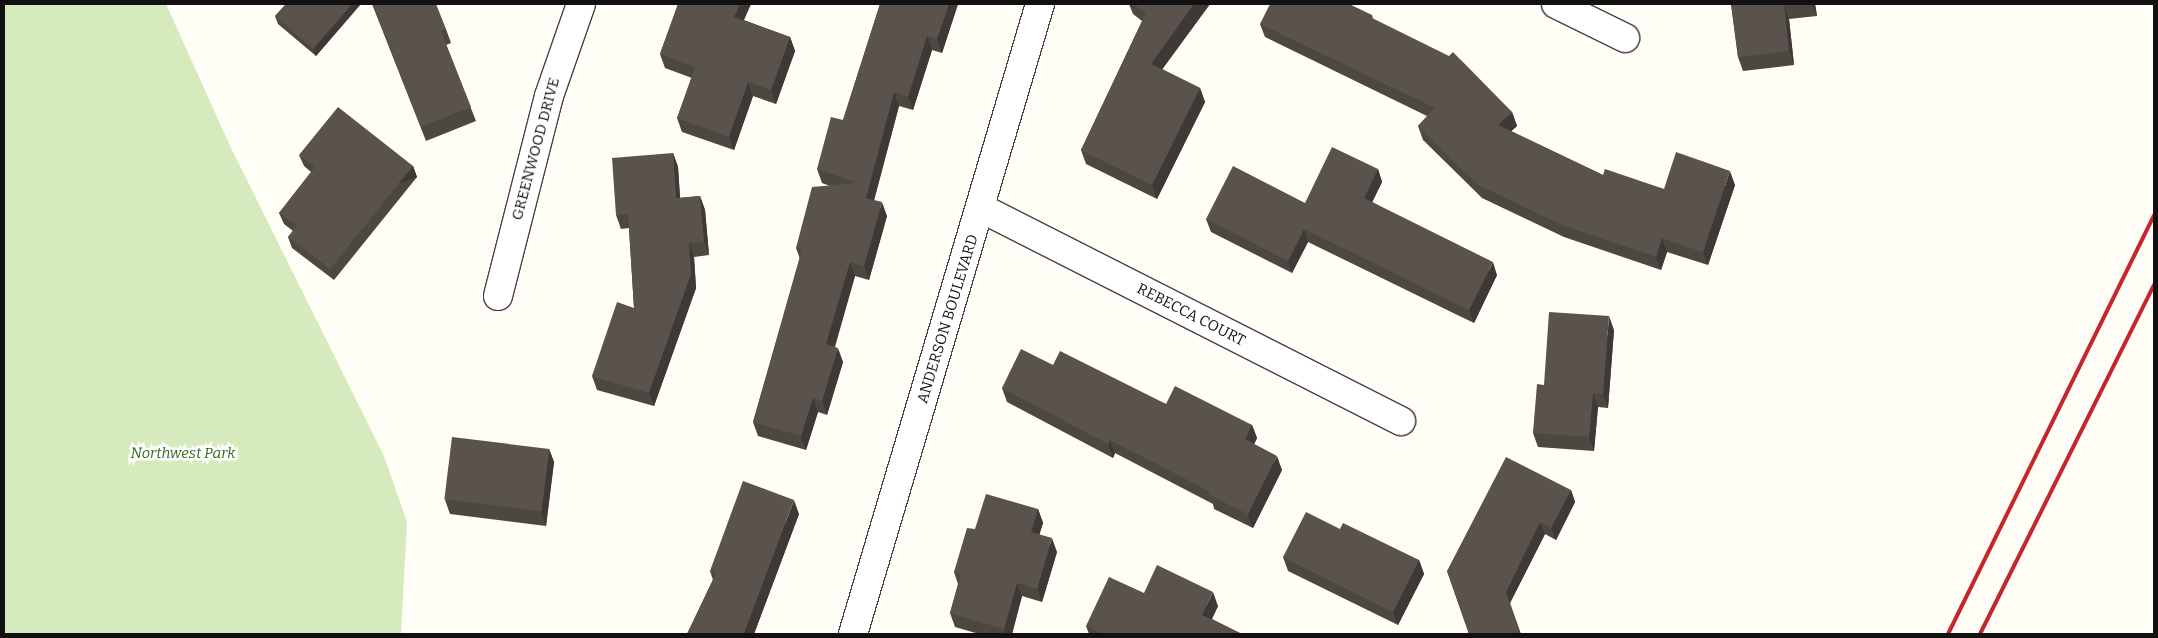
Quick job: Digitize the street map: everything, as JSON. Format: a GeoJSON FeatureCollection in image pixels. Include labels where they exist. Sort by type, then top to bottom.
{"type":"FeatureCollection","features":[{"type":"Feature","properties":{"kind":"street","name":"GREENWOOD DRIVE"},"geometry":{"type":"LineString","coordinates":[[498,296],[549,96],[581,4]]}},
{"type":"Feature","properties":{"kind":"street","name":"ANDERSON BOULEVARD"},"geometry":{"type":"LineString","coordinates":[[853,634],[982,208],[1040,4]]}},
{"type":"Feature","properties":{"kind":"street"},"geometry":{"type":"LineString","coordinates":[[1556,4],[1625,38]]}},
{"type":"Feature","properties":{"kind":"street","name":"REBECCA COURT"},"geometry":{"type":"LineString","coordinates":[[982,208],[1401,421]]}},
{"type":"Feature","properties":{"kind":"green space","name":"Northwest Park"},"geometry":{"type":"Polygon","coordinates":[[[4,4],[166,4],[231,148],[384,456],[407,522],[401,634],[4,634],[4,4]]]}},
{"type":"Feature","properties":{"kind":"building"},"geometry":{"type":"Polygon","coordinates":[[[286,4],[352,4],[313,49],[275,16],[286,4]]]}},
{"type":"Feature","properties":{"kind":"building"},"geometry":{"type":"Polygon","coordinates":[[[373,4],[436,4],[446,29],[441,31],[471,107],[421,127],[373,4]]]}},
{"type":"Feature","properties":{"kind":"building"},"geometry":{"type":"Polygon","coordinates":[[[678,4],[740,4],[734,17],[790,37],[771,90],[748,82],[729,137],[677,118],[695,67],[660,54],[678,4]]]}},
{"type":"Feature","properties":{"kind":"building"},"geometry":{"type":"Polygon","coordinates":[[[880,4],[949,4],[937,39],[927,36],[908,97],[894,92],[866,198],[882,202],[864,266],[850,262],[826,344],[838,348],[822,401],[813,398],[801,436],[753,422],[802,249],[796,248],[812,187],[857,183],[817,169],[831,117],[843,120],[880,4]]]}},
{"type":"Feature","properties":{"kind":"building"},"geometry":{"type":"Polygon","coordinates":[[[1133,4],[1194,4],[1151,64],[1200,88],[1152,185],[1081,150],[1146,13],[1133,4]]]}},
{"type":"Feature","properties":{"kind":"building"},"geometry":{"type":"Polygon","coordinates":[[[1270,4],[1349,4],[1372,15],[1370,17],[1449,56],[1453,52],[1512,112],[1498,125],[1603,175],[1605,169],[1664,189],[1676,152],[1730,171],[1703,252],[1662,238],[1656,257],[1559,224],[1477,184],[1418,126],[1435,108],[1260,24],[1270,4]]]}},
{"type":"Feature","properties":{"kind":"building"},"geometry":{"type":"Polygon","coordinates":[[[1731,4],[1797,4],[1784,5],[1789,51],[1738,57],[1731,4]]]}},
{"type":"Feature","properties":{"kind":"building"},"geometry":{"type":"Polygon","coordinates":[[[338,107],[413,166],[330,269],[288,237],[297,225],[279,213],[315,167],[299,155],[338,107]]]}},
{"type":"Feature","properties":{"kind":"building"},"geometry":{"type":"Polygon","coordinates":[[[1332,147],[1378,169],[1364,198],[1493,262],[1469,310],[1304,229],[1288,261],[1206,219],[1233,166],[1305,203],[1332,147]]]}},
{"type":"Feature","properties":{"kind":"building"},"geometry":{"type":"Polygon","coordinates":[[[673,153],[676,198],[700,196],[704,242],[689,243],[691,274],[649,393],[592,376],[617,302],[634,308],[628,214],[616,215],[612,158],[673,153]]]}},
{"type":"Feature","properties":{"kind":"building"},"geometry":{"type":"Polygon","coordinates":[[[1549,312],[1609,316],[1603,394],[1593,393],[1589,437],[1533,433],[1537,384],[1544,385],[1549,312]]]}},
{"type":"Feature","properties":{"kind":"building"},"geometry":{"type":"Polygon","coordinates":[[[1021,349],[1053,365],[1060,351],[1166,404],[1175,386],[1252,425],[1245,439],[1277,456],[1248,514],[1209,495],[1211,492],[1110,440],[1108,444],[1002,388],[1021,349]]]}},
{"type":"Feature","properties":{"kind":"building"},"geometry":{"type":"Polygon","coordinates":[[[452,437],[549,449],[542,511],[444,500],[452,437]]]}},
{"type":"Feature","properties":{"kind":"building"},"geometry":{"type":"Polygon","coordinates":[[[1506,457],[1571,490],[1551,528],[1540,522],[1506,592],[1519,632],[1511,634],[1469,634],[1447,571],[1506,457]]]}},
{"type":"Feature","properties":{"kind":"building"},"geometry":{"type":"Polygon","coordinates":[[[743,481],[794,500],[744,633],[746,634],[687,634],[716,573],[710,571],[743,481]]]}},
{"type":"Feature","properties":{"kind":"building"},"geometry":{"type":"Polygon","coordinates":[[[986,494],[1038,509],[1031,532],[1052,538],[1037,589],[1017,583],[1004,629],[950,613],[961,574],[954,572],[967,528],[975,529],[986,494]]]}},
{"type":"Feature","properties":{"kind":"building"},"geometry":{"type":"Polygon","coordinates":[[[1306,512],[1340,529],[1343,523],[1419,560],[1393,612],[1283,557],[1306,512]]]}},
{"type":"Feature","properties":{"kind":"building"},"geometry":{"type":"Polygon","coordinates":[[[1157,565],[1213,592],[1202,615],[1242,634],[1103,634],[1086,626],[1109,577],[1144,593],[1157,565]]]}},
{"type":"Feature","properties":{"kind":"railway"},"geometry":{"type":"LineString","coordinates":[[1948,634],[2154,216]]}},
{"type":"Feature","properties":{"kind":"railway"},"geometry":{"type":"LineString","coordinates":[[1980,634],[2154,285]]}}]}
